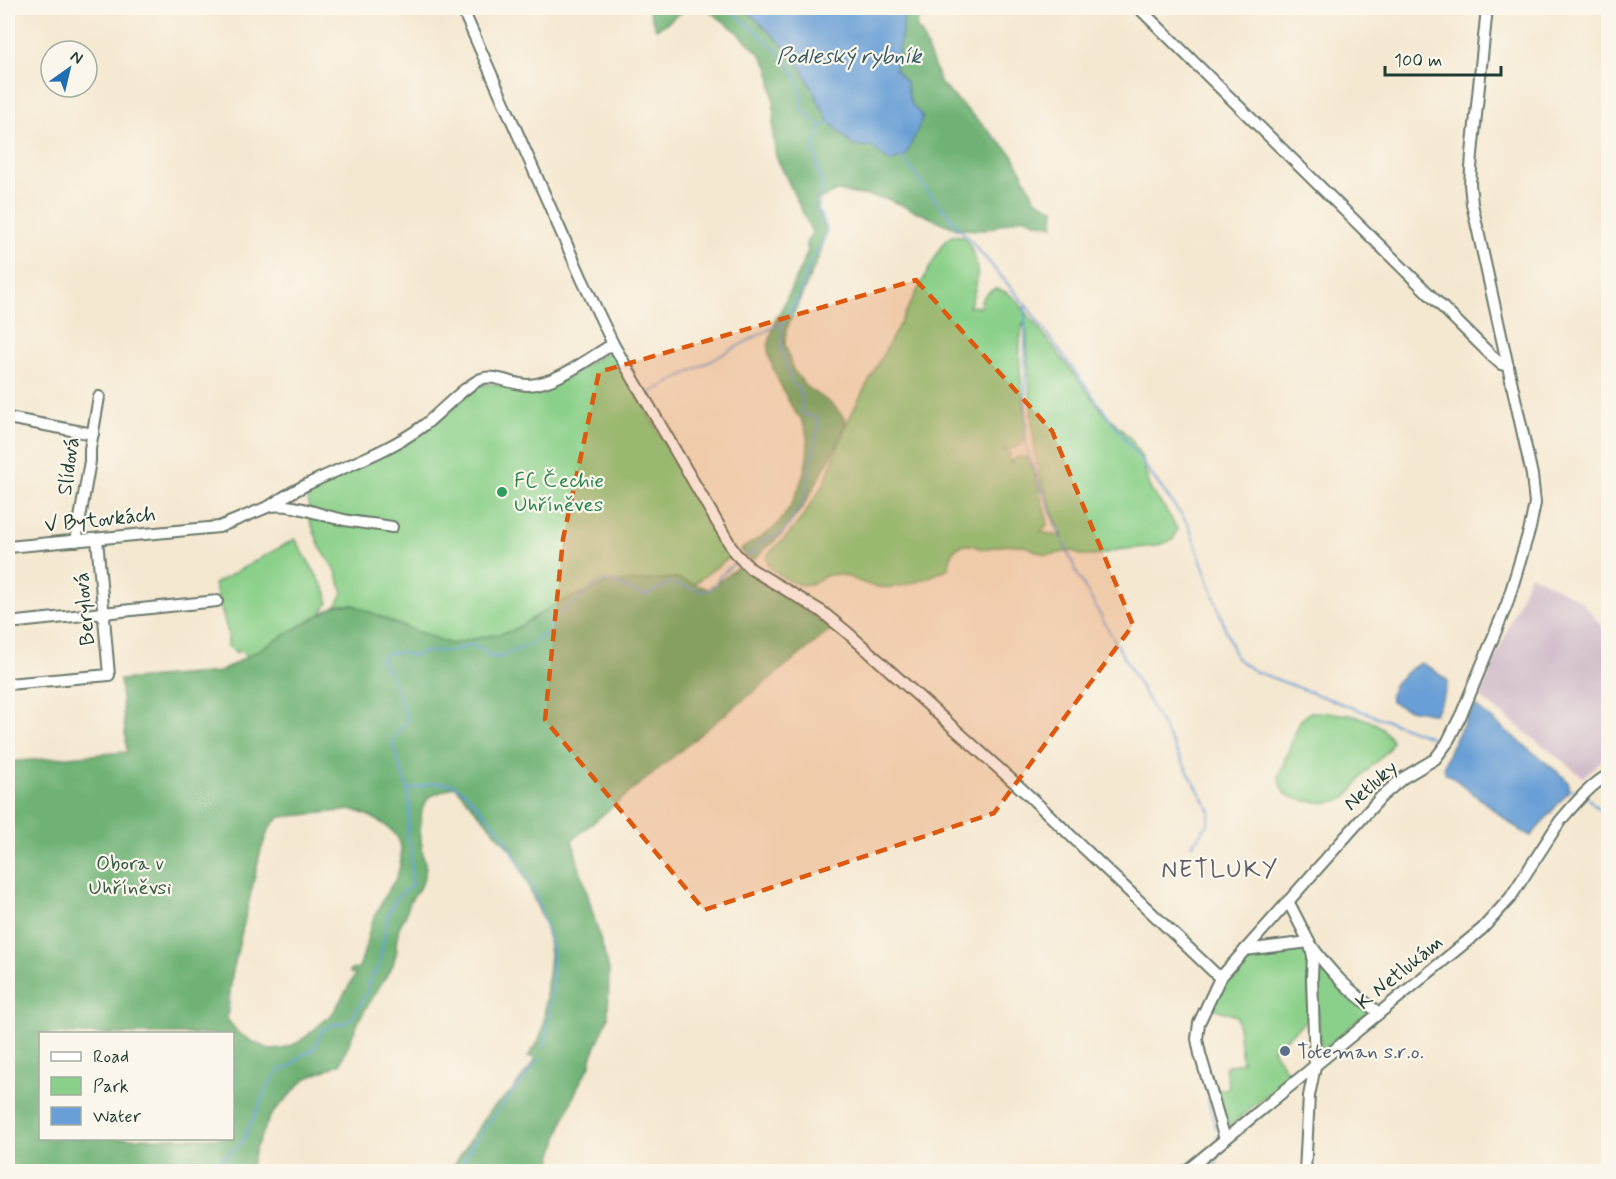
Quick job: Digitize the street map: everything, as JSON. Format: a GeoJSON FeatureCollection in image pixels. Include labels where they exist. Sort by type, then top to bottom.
{"type":"FeatureCollection","features":[{"type":"Feature","properties":{"kind":"street"},"geometry":{"type":"LineString","coordinates":[[462,8],[613,344],[738,557],[764,578],[821,611],[849,633],[1025,792],[1220,978]]}},
{"type":"Feature","properties":{"kind":"street"},"geometry":{"type":"LineString","coordinates":[[1138,8],[1493,357],[1501,364],[1508,366]]}},
{"type":"Feature","properties":{"kind":"street","name":"Netluky"},"geometry":{"type":"LineString","coordinates":[[1225,1139],[1197,1039],[1199,1023],[1220,978],[1381,796],[1403,778],[1435,759],[1447,743],[1507,604],[1530,528],[1534,503],[1532,475],[1472,204],[1470,184],[1487,8]]}},
{"type":"Feature","properties":{"kind":"street","name":"V Bytovkách"},"geometry":{"type":"LineString","coordinates":[[8,547],[219,527],[270,506],[305,485],[396,443],[423,426],[472,384],[484,378],[495,378],[516,384],[540,383],[555,379],[613,344]]}},
{"type":"Feature","properties":{"kind":"street","name":"Slídová"},"geometry":{"type":"LineString","coordinates":[[76,541],[99,397]]}},
{"type":"Feature","properties":{"kind":"street"},"geometry":{"type":"LineString","coordinates":[[8,418],[93,434]]}},
{"type":"Feature","properties":{"kind":"street"},"geometry":{"type":"LineString","coordinates":[[303,508],[305,485]]}},
{"type":"Feature","properties":{"kind":"street"},"geometry":{"type":"LineString","coordinates":[[270,506],[303,508],[342,520],[392,527]]}},
{"type":"Feature","properties":{"kind":"street","name":"Berylová"},"geometry":{"type":"LineString","coordinates":[[8,684],[109,675],[97,539]]}},
{"type":"Feature","properties":{"kind":"street"},"geometry":{"type":"LineString","coordinates":[[8,623],[217,602]]}},
{"type":"Feature","properties":{"kind":"street","name":"K Netlukám"},"geometry":{"type":"LineString","coordinates":[[1185,1172],[1491,921],[1510,898],[1565,816],[1608,775]]}},
{"type":"Feature","properties":{"kind":"street"},"geometry":{"type":"LineString","coordinates":[[1288,901],[1323,964],[1353,993],[1379,1013]]}},
{"type":"Feature","properties":{"kind":"street"},"geometry":{"type":"LineString","coordinates":[[1245,950],[1309,942]]}},
{"type":"Feature","properties":{"kind":"street"},"geometry":{"type":"LineString","coordinates":[[1305,1172],[1309,1096],[1315,1066],[1313,956],[1309,942]]}},
{"type":"Feature","properties":{"kind":"highlighted area"},"geometry":{"type":"Polygon","coordinates":[[[916,280],[1052,431],[1133,625],[994,813],[704,910],[545,720],[563,539],[599,372],[916,280]]]}},
{"type":"Feature","properties":{"kind":"shaded area"},"geometry":{"type":"Polygon","coordinates":[[[1530,574],[1580,600],[1608,633],[1608,755],[1583,777],[1480,697],[1530,574]]]}},
{"type":"Feature","properties":{"kind":"green space"},"geometry":{"type":"Polygon","coordinates":[[[648,8],[687,8],[656,29],[648,8]]]}},
{"type":"Feature","properties":{"kind":"green space"},"geometry":{"type":"Polygon","coordinates":[[[706,8],[744,8],[781,43],[802,69],[828,120],[853,145],[872,147],[910,102],[906,82],[895,69],[904,8],[921,8],[916,28],[921,33],[941,84],[1013,155],[1035,199],[1054,209],[1054,226],[1023,217],[985,230],[957,229],[887,199],[837,191],[816,200],[817,209],[826,229],[820,254],[786,330],[785,344],[793,370],[806,386],[833,405],[846,420],[841,438],[804,505],[782,534],[753,560],[744,555],[741,549],[773,529],[784,516],[798,490],[807,460],[806,432],[778,379],[768,349],[776,318],[808,251],[806,243],[812,232],[776,156],[773,134],[774,102],[769,68],[762,56],[736,31],[706,8]]]}},
{"type":"Feature","properties":{"kind":"green space"},"geometry":{"type":"Polygon","coordinates":[[[952,236],[964,237],[976,263],[977,280],[969,307],[980,308],[984,297],[994,289],[1008,293],[1019,303],[1101,409],[1131,439],[1142,458],[1150,489],[1177,529],[1173,540],[1156,546],[1117,550],[1095,556],[1080,555],[1073,551],[1046,555],[1022,545],[982,549],[962,545],[954,550],[949,568],[905,585],[872,586],[836,574],[807,585],[795,583],[768,565],[767,555],[801,519],[824,484],[847,423],[858,401],[940,249],[952,236]],[[1023,324],[1020,359],[1026,436],[1020,446],[1004,450],[1010,454],[1010,463],[1017,457],[1027,457],[1034,473],[1048,523],[1041,532],[1063,537],[1039,474],[1035,452],[1026,330],[1023,324]]]}},
{"type":"Feature","properties":{"kind":"green space"},"geometry":{"type":"Polygon","coordinates":[[[611,350],[731,556],[694,584],[676,578],[556,604],[512,631],[451,644],[354,605],[337,605],[343,593],[336,571],[320,547],[309,518],[308,489],[397,448],[427,430],[479,385],[495,384],[526,390],[553,385],[611,350]]]}},
{"type":"Feature","properties":{"kind":"green space"},"geometry":{"type":"Polygon","coordinates":[[[295,539],[327,593],[328,603],[321,614],[247,657],[239,650],[236,653],[228,646],[228,633],[214,584],[295,539]]]}},
{"type":"Feature","properties":{"kind":"green space","name":"Obora v Uhříněvsi"},"geometry":{"type":"Polygon","coordinates":[[[740,566],[832,629],[572,840],[609,970],[608,1018],[591,1058],[591,1064],[579,1084],[563,1122],[548,1171],[450,1171],[490,1110],[512,1091],[534,1062],[534,1056],[528,1057],[543,1030],[550,954],[546,927],[515,855],[455,786],[429,797],[422,809],[420,830],[426,868],[422,884],[409,903],[406,915],[399,927],[393,965],[360,1018],[340,1064],[305,1079],[271,1115],[247,1171],[8,1172],[8,762],[127,752],[120,680],[220,672],[337,605],[354,605],[451,644],[512,631],[556,604],[608,583],[676,578],[708,589],[740,566]],[[353,810],[281,817],[268,831],[260,853],[232,975],[227,1019],[238,1033],[253,1042],[271,1050],[282,1049],[297,1043],[333,1013],[356,974],[350,973],[350,970],[358,969],[373,920],[398,872],[401,852],[400,843],[393,832],[366,815],[353,810]]]}},
{"type":"Feature","properties":{"kind":"green space"},"geometry":{"type":"Polygon","coordinates":[[[1310,712],[1344,714],[1369,720],[1381,728],[1392,741],[1388,750],[1365,773],[1350,793],[1339,800],[1305,801],[1290,796],[1281,787],[1279,775],[1300,721],[1310,712]]]}},
{"type":"Feature","properties":{"kind":"green space"},"geometry":{"type":"Polygon","coordinates":[[[1301,946],[1309,953],[1309,1018],[1273,1050],[1288,1073],[1279,1085],[1229,1126],[1217,1090],[1229,1088],[1225,1067],[1242,1062],[1237,1016],[1209,1007],[1225,977],[1242,958],[1260,951],[1301,946]]]}},
{"type":"Feature","properties":{"kind":"green space"},"geometry":{"type":"Polygon","coordinates":[[[1316,964],[1368,1012],[1321,1051],[1317,1009],[1316,964]]]}},
{"type":"Feature","properties":{"kind":"water","name":"Podleský rybník"},"geometry":{"type":"Polygon","coordinates":[[[744,8],[904,8],[895,69],[906,82],[910,102],[923,117],[906,156],[890,162],[872,147],[853,146],[828,120],[802,69],[781,43],[744,8]]]}},
{"type":"Feature","properties":{"kind":"water"},"geometry":{"type":"Polygon","coordinates":[[[1420,663],[1448,681],[1435,714],[1404,708],[1391,702],[1395,684],[1404,674],[1420,663]]]}},
{"type":"Feature","properties":{"kind":"water"},"geometry":{"type":"Polygon","coordinates":[[[1474,705],[1564,777],[1569,784],[1568,792],[1531,836],[1519,830],[1446,774],[1443,768],[1451,747],[1474,705]]]}},
{"type":"Feature","properties":{"kind":"waterway"},"geometry":{"type":"LineString","coordinates":[[728,8],[766,40],[789,65],[797,78],[801,93],[801,109],[821,126],[813,152],[817,158],[817,170],[822,182],[818,209],[827,229],[823,242],[810,262],[800,295],[783,322],[781,346],[791,382],[802,396],[802,412],[817,418],[819,424],[804,501],[790,524],[781,533],[762,541],[753,553],[743,555]]}},
{"type":"Feature","properties":{"kind":"waterway"},"geometry":{"type":"LineString","coordinates":[[821,126],[833,122]]}},
{"type":"Feature","properties":{"kind":"waterway"},"geometry":{"type":"LineString","coordinates":[[900,155],[936,201],[1025,304],[1188,524],[1236,658],[1254,671],[1431,737]]}},
{"type":"Feature","properties":{"kind":"waterway"},"geometry":{"type":"LineString","coordinates":[[1025,307],[1026,447],[1058,531],[1079,577],[1210,811],[1208,824],[1192,845]]}},
{"type":"Feature","properties":{"kind":"waterway"},"geometry":{"type":"LineString","coordinates":[[648,394],[783,322]]}},
{"type":"Feature","properties":{"kind":"waterway"},"geometry":{"type":"LineString","coordinates":[[205,1172],[213,1161],[218,1161],[241,1144],[272,1079],[281,1070],[290,1067],[302,1055],[313,1050],[323,1029],[332,1024],[342,1024],[352,1018],[368,991],[370,979],[378,970],[388,915],[395,900],[412,884],[411,847],[407,836],[410,808],[408,790],[393,747],[393,739],[408,720],[390,674],[381,659],[384,654],[399,652],[414,656],[422,652],[449,651],[472,645],[483,649],[490,657],[499,657],[528,645],[549,632],[553,620],[599,582],[613,582],[645,596],[669,583],[705,592],[714,586],[720,576],[737,561]]}},
{"type":"Feature","properties":{"kind":"waterway"},"geometry":{"type":"LineString","coordinates":[[408,790],[434,783],[452,784],[465,792],[499,829],[532,885],[552,947],[552,991],[543,1049]]}},
{"type":"Feature","properties":{"kind":"waterway"},"geometry":{"type":"LineString","coordinates":[[1568,790],[1580,790]]}},
{"type":"Feature","properties":{"kind":"waterway"},"geometry":{"type":"LineString","coordinates":[[1589,799],[1608,819]]}},
{"type":"Feature","properties":{"kind":"waterway"},"geometry":{"type":"LineString","coordinates":[[457,1172],[477,1137],[540,1058]]}},
{"type":"Feature","properties":{"kind":"waterway"},"geometry":{"type":"LineString","coordinates":[[1208,1099],[1216,1128]]}},
{"type":"Feature","properties":{"kind":"waterway"},"geometry":{"type":"LineString","coordinates":[[1214,1172],[1220,1148]]}},
{"type":"Feature","properties":{"kind":"place","name":"FC Čechie Uhříněves"},"geometry":{"type":"Point","coordinates":[502,492]}},
{"type":"Feature","properties":{"kind":"place","name":"Toteman s.r.o."},"geometry":{"type":"Point","coordinates":[1285,1051]}},
{"type":"Feature","properties":{"kind":"district","name":"NETLUKY"},"geometry":{"type":"Point","coordinates":[1220,869]}}]}
